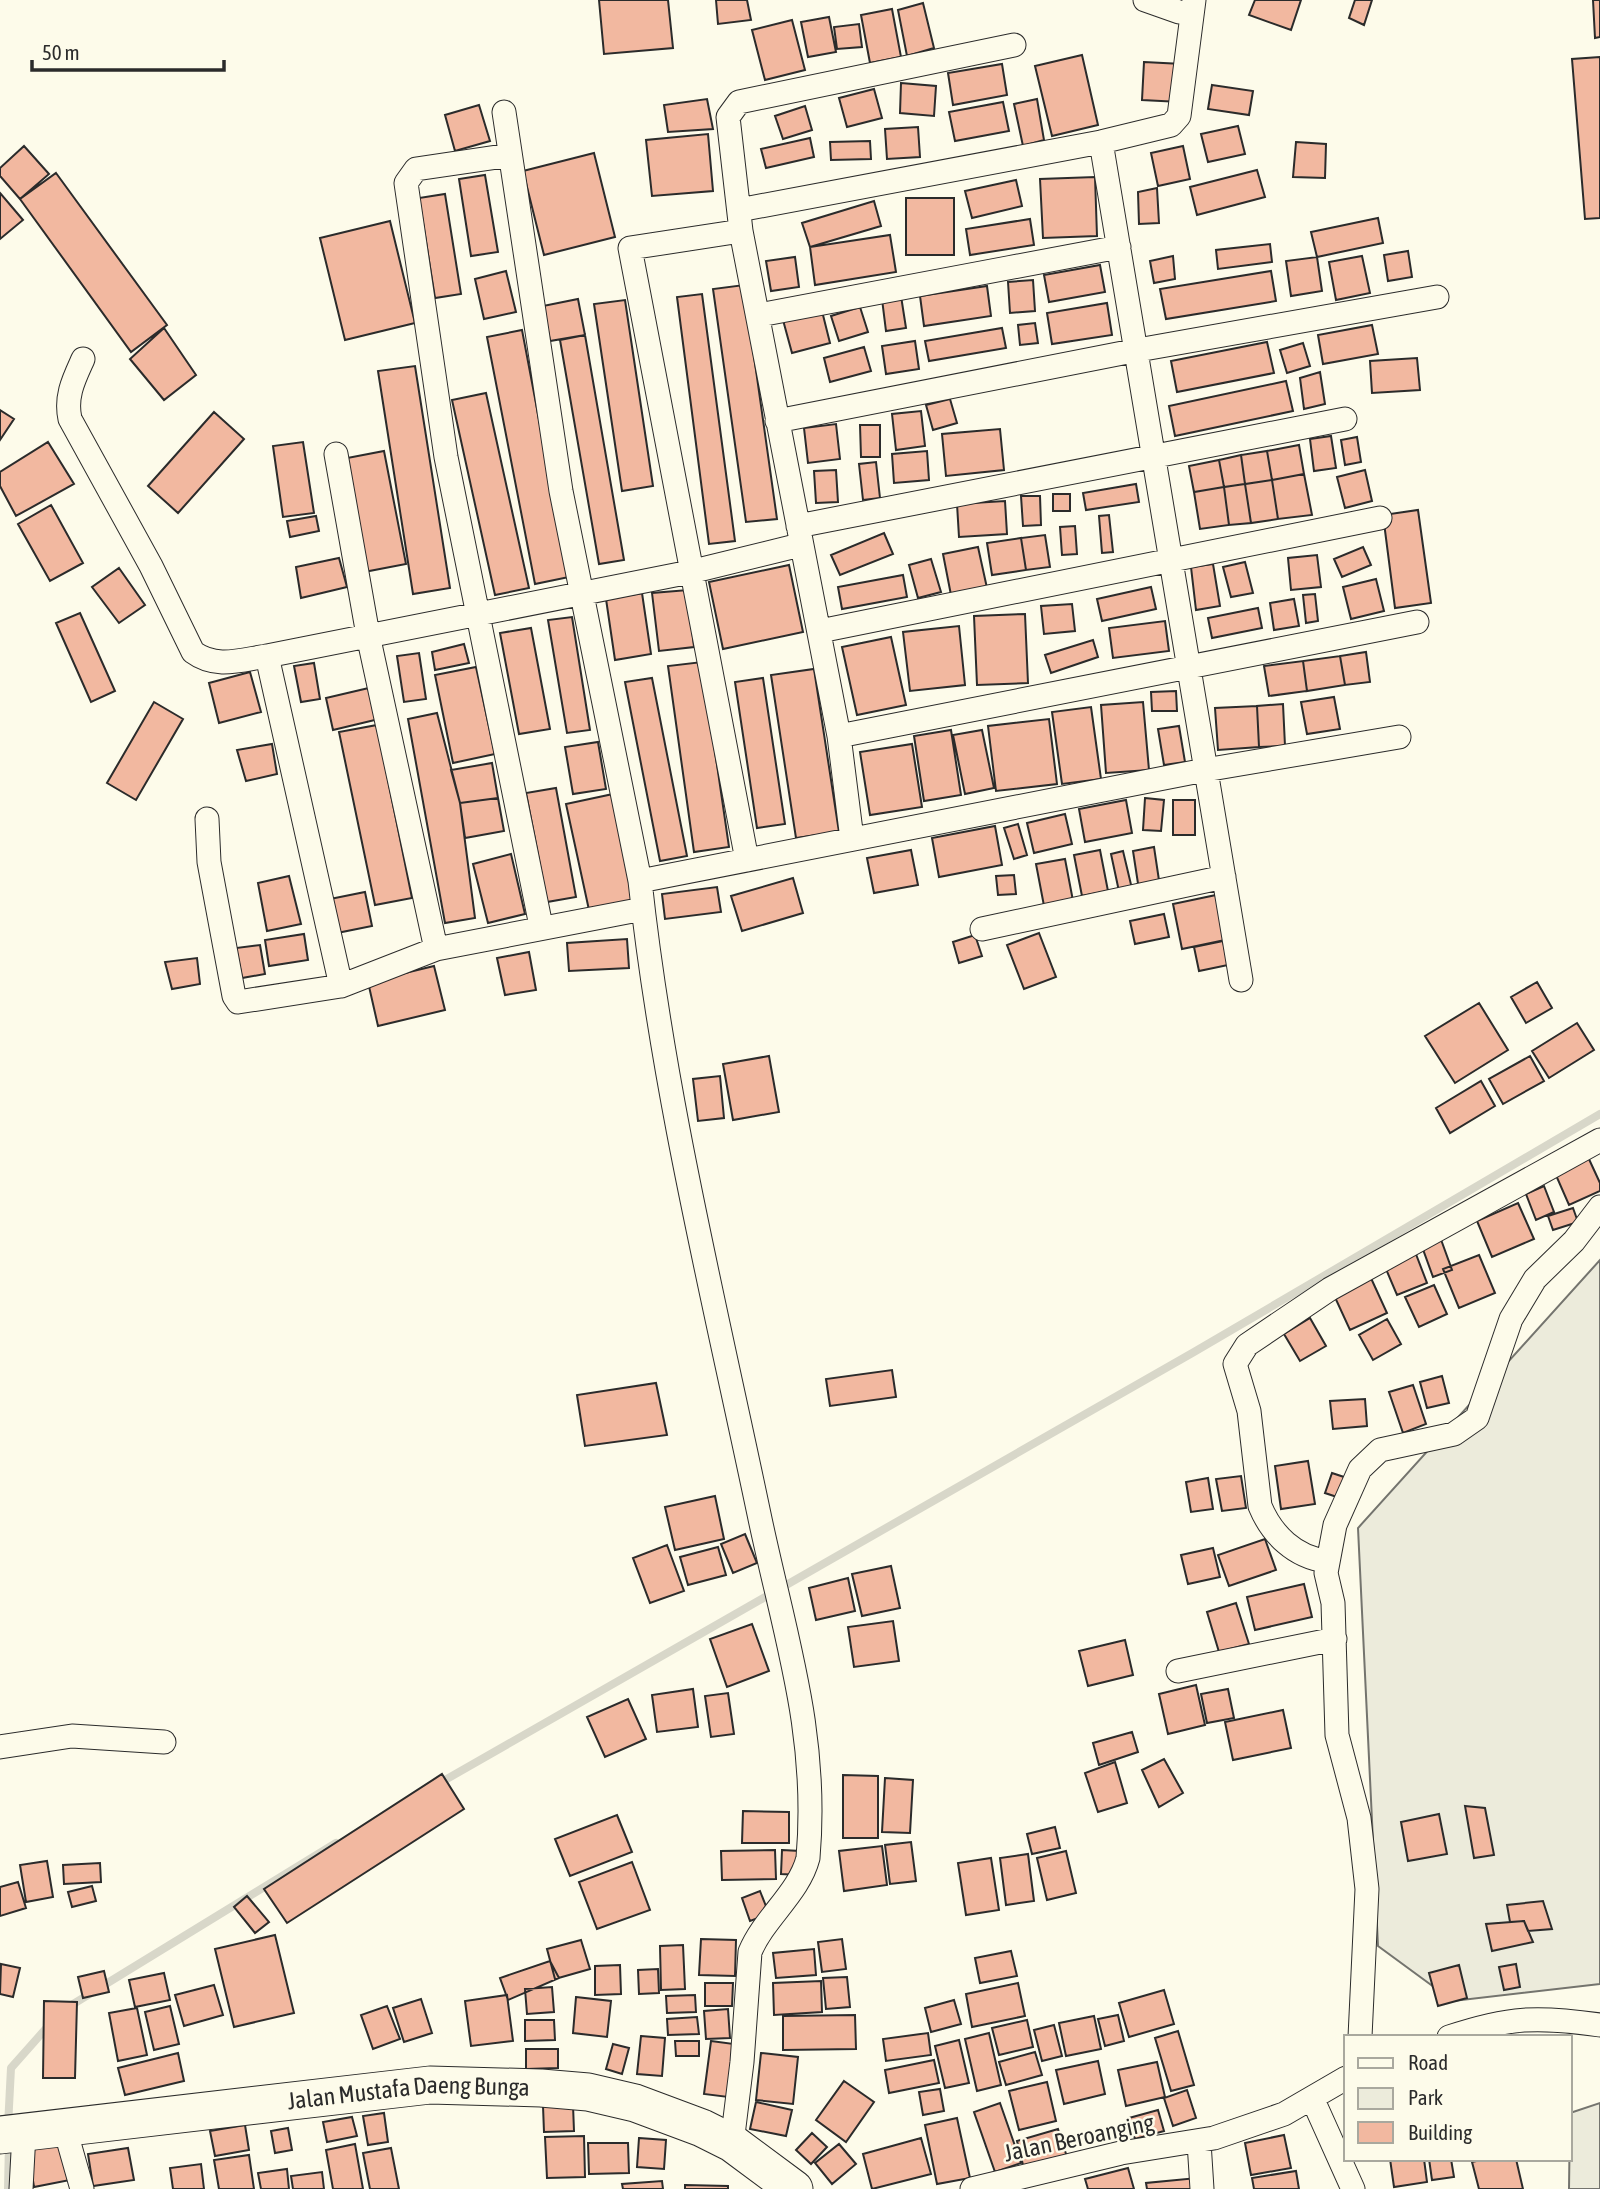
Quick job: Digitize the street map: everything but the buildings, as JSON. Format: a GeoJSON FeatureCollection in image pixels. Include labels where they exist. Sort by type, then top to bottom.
{"type":"FeatureCollection","features":[{"type":"Feature","properties":{"kind":"main road","name":"Jalan Mustafa Daeng Bunga"},"geometry":{"type":"LineString","coordinates":[[15,2134],[430,2085],[588,2092],[635,2103],[702,2128],[732,2143],[794,2189]]}},
{"type":"Feature","properties":{"kind":"street"},"geometry":{"type":"LineString","coordinates":[[747,860],[630,248],[740,220],[1163,129],[1177,120],[1186,6],[1145,0]]}},
{"type":"Feature","properties":{"kind":"street"},"geometry":{"type":"LineString","coordinates":[[852,839],[839,736],[740,220],[727,124],[732,108],[739,102],[1014,45]]}},
{"type":"Feature","properties":{"kind":"street"},"geometry":{"type":"LineString","coordinates":[[504,112],[561,491],[640,881],[663,1048],[767,1551],[776,1578],[798,1676],[807,1738],[810,1836],[808,1858],[802,1875],[755,1939],[750,1952],[742,2062],[732,2143]]}},
{"type":"Feature","properties":{"kind":"street"},"geometry":{"type":"LineString","coordinates":[[1101,142],[1156,456],[1170,563],[1241,980]]}},
{"type":"Feature","properties":{"kind":"street"},"geometry":{"type":"LineString","coordinates":[[510,155],[416,169],[406,183],[446,457],[541,926]]}},
{"type":"Feature","properties":{"kind":"street"},"geometry":{"type":"LineString","coordinates":[[759,315],[1119,247]]}},
{"type":"Feature","properties":{"kind":"street"},"geometry":{"type":"LineString","coordinates":[[777,421],[1138,350],[1437,297]]}},
{"type":"Feature","properties":{"kind":"street"},"geometry":{"type":"LineString","coordinates":[[83,359],[69,393],[67,404],[70,419],[151,566],[193,652],[204,660],[219,664],[690,572],[799,536],[1156,456],[1345,419]]}},
{"type":"Feature","properties":{"kind":"street"},"geometry":{"type":"LineString","coordinates":[[336,454],[368,635],[436,949]]}},
{"type":"Feature","properties":{"kind":"street"},"geometry":{"type":"LineString","coordinates":[[820,631],[1380,519]]}},
{"type":"Feature","properties":{"kind":"street"},"geometry":{"type":"LineString","coordinates":[[839,736],[1417,622]]}},
{"type":"Feature","properties":{"kind":"street"},"geometry":{"type":"LineString","coordinates":[[267,656],[341,986]]}},
{"type":"Feature","properties":{"kind":"street"},"geometry":{"type":"LineString","coordinates":[[640,881],[1205,770],[1399,737]]}},
{"type":"Feature","properties":{"kind":"street"},"geometry":{"type":"LineString","coordinates":[[207,819],[209,862],[235,1000],[244,1003],[341,986],[436,949],[541,926],[643,909]]}},
{"type":"Feature","properties":{"kind":"street"},"geometry":{"type":"LineString","coordinates":[[982,929],[1224,877]]}},
{"type":"Feature","properties":{"kind":"street"},"geometry":{"type":"LineString","coordinates":[[1326,1561],[1313,1560],[1288,1545],[1266,1521],[1260,1506],[1249,1411],[1235,1364],[1240,1353],[1268,1329],[1330,1289],[1600,1140]]}},
{"type":"Feature","properties":{"kind":"street"},"geometry":{"type":"LineString","coordinates":[[1360,2035],[1367,1889],[1359,1818],[1337,1735],[1335,1639],[1326,1561],[1335,1525],[1360,1469],[1370,1458],[1391,1446],[1454,1434],[1477,1418],[1511,1319],[1535,1279],[1574,1241],[1600,1207]]}},
{"type":"Feature","properties":{"kind":"street"},"geometry":{"type":"LineString","coordinates":[[1178,1671],[1335,1639]]}},
{"type":"Feature","properties":{"kind":"street"},"geometry":{"type":"LineString","coordinates":[[0,1747],[72,1736],[164,1742]]}},
{"type":"Feature","properties":{"kind":"street"},"geometry":{"type":"LineString","coordinates":[[1455,2035],[1494,2022],[1522,2018],[1552,2018],[1600,2025]]}},
{"type":"Feature","properties":{"kind":"street","name":"Jalan Beroanging"},"geometry":{"type":"LineString","coordinates":[[972,2189],[1121,2153],[1199,2142],[1284,2114],[1344,2079]]}},
{"type":"Feature","properties":{"kind":"street"},"geometry":{"type":"LineString","coordinates":[[1313,2099],[1353,2189]]}},
{"type":"Feature","properties":{"kind":"street"},"geometry":{"type":"LineString","coordinates":[[65,2129],[82,2189]]}},
{"type":"Feature","properties":{"kind":"street"},"geometry":{"type":"LineString","coordinates":[[15,2134],[21,2189]]}},
{"type":"Feature","properties":{"kind":"street"},"geometry":{"type":"LineString","coordinates":[[1199,2142],[1202,2189]]}},
{"type":"Feature","properties":{"kind":"green space"},"geometry":{"type":"Polygon","coordinates":[[[1600,1260],[1600,1984],[1453,2001],[1378,1946],[1358,1528],[1600,1260]]]}},
{"type":"Feature","properties":{"kind":"green space"},"geometry":{"type":"Polygon","coordinates":[[[1600,2103],[1600,2189],[1569,2189],[1572,2112],[1600,2103]]]}},
{"type":"Feature","properties":{"kind":"waterway"},"geometry":{"type":"LineString","coordinates":[[438,1784],[1194,1352],[1600,1114]]}},
{"type":"Feature","properties":{"kind":"waterway"},"geometry":{"type":"LineString","coordinates":[[70,2006],[336,1843]]}},
{"type":"Feature","properties":{"kind":"waterway"},"geometry":{"type":"LineString","coordinates":[[8,2126],[11,2068],[50,2024]]}},
{"type":"Feature","properties":{"kind":"waterway"},"geometry":{"type":"LineString","coordinates":[[8,2189],[9,2142]]}}]}
